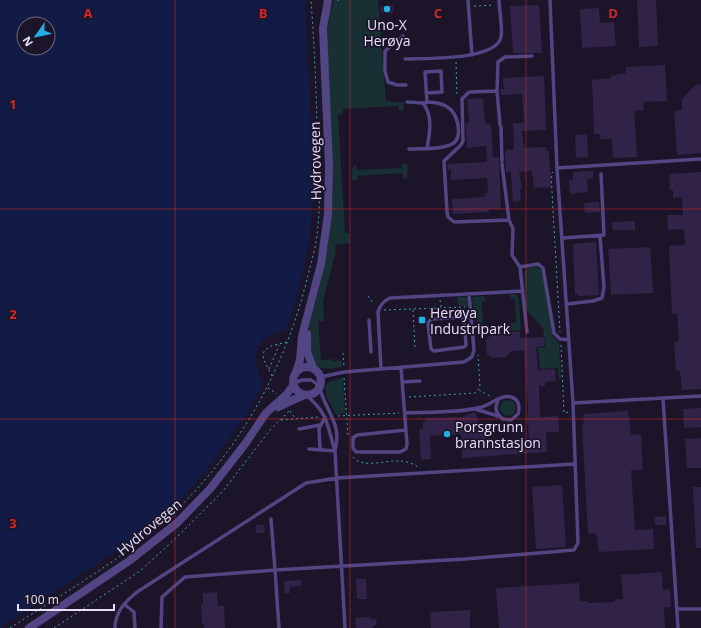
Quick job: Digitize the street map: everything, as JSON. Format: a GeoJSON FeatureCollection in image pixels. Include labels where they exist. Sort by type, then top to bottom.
{"type":"FeatureCollection","features":[{"type":"Feature","properties":{"kind":"street","name":"Hydrovegen"},"geometry":{"type":"LineString","coordinates":[[29,628],[117,570],[158,540],[210,489],[266,413],[287,394],[294,384],[300,360],[302,336],[321,264],[328,207],[328,143],[323,21],[328,0]]}},
{"type":"Feature","properties":{"kind":"street","name":"Hydrovegen"},"geometry":{"type":"LineString","coordinates":[[307,320],[307,351],[313,368]]}},
{"type":"Feature","properties":{"kind":"street"},"geometry":{"type":"LineString","coordinates":[[296,372],[304,367],[313,368],[321,377],[320,388]]}},
{"type":"Feature","properties":{"kind":"street"},"geometry":{"type":"LineString","coordinates":[[294,384],[297,391],[305,395]]}},
{"type":"Feature","properties":{"kind":"street","name":"Hydrovegen"},"geometry":{"type":"LineString","coordinates":[[262,420],[285,403],[316,392],[320,388]]}},
{"type":"Feature","properties":{"kind":"lane"},"geometry":{"type":"LineString","coordinates":[[468,0],[472,55]]}},
{"type":"Feature","properties":{"kind":"lane"},"geometry":{"type":"LineString","coordinates":[[161,628],[162,596],[185,577],[275,570],[465,559],[574,550],[578,543],[573,403],[563,238],[557,168],[550,0]]}},
{"type":"Feature","properties":{"kind":"lane"},"geometry":{"type":"LineString","coordinates":[[405,59],[472,55],[487,52],[499,43],[501,37],[499,2]]}},
{"type":"Feature","properties":{"kind":"lane"},"geometry":{"type":"LineString","coordinates":[[403,36],[385,51],[384,56],[388,82],[397,85],[406,85]]}},
{"type":"Feature","properties":{"kind":"lane"},"geometry":{"type":"LineString","coordinates":[[527,332],[520,267],[512,255],[513,234],[509,220],[502,162],[497,91],[497,64],[499,60],[504,57],[532,56]]}},
{"type":"Feature","properties":{"kind":"lane"},"geometry":{"type":"LineString","coordinates":[[426,93],[442,92],[441,71],[425,72],[425,102],[429,117],[428,148]]}},
{"type":"Feature","properties":{"kind":"lane"},"geometry":{"type":"LineString","coordinates":[[497,91],[470,92],[462,99],[463,141],[461,145],[444,161],[447,212],[448,217],[454,222],[509,220]]}},
{"type":"Feature","properties":{"kind":"lane"},"geometry":{"type":"LineString","coordinates":[[407,102],[425,102],[439,104],[449,108],[456,117],[458,126],[458,138],[454,143],[446,146],[409,148]]}},
{"type":"Feature","properties":{"kind":"lane"},"geometry":{"type":"LineString","coordinates":[[557,168],[701,159]]}},
{"type":"Feature","properties":{"kind":"lane"},"geometry":{"type":"LineString","coordinates":[[563,238],[604,235],[601,174]]}},
{"type":"Feature","properties":{"kind":"lane"},"geometry":{"type":"LineString","coordinates":[[567,304],[593,301],[602,298],[604,287],[600,236]]}},
{"type":"Feature","properties":{"kind":"lane"},"geometry":{"type":"LineString","coordinates":[[520,267],[538,264],[543,268],[554,333],[560,338],[569,340]]}},
{"type":"Feature","properties":{"kind":"lane"},"geometry":{"type":"LineString","coordinates":[[381,369],[379,308],[383,302],[390,298],[522,291]]}},
{"type":"Feature","properties":{"kind":"lane"},"geometry":{"type":"LineString","coordinates":[[321,377],[344,372],[464,362],[469,360],[474,350],[469,294]]}},
{"type":"Feature","properties":{"kind":"lane"},"geometry":{"type":"LineString","coordinates":[[464,317],[466,345],[464,347],[431,349],[429,321],[464,317],[472,317]]}},
{"type":"Feature","properties":{"kind":"lane"},"geometry":{"type":"LineString","coordinates":[[369,320],[371,352]]}},
{"type":"Feature","properties":{"kind":"lane"},"geometry":{"type":"LineString","coordinates":[[401,367],[405,413],[407,444],[406,449],[356,452],[353,448],[353,438],[357,434],[406,430]]}},
{"type":"Feature","properties":{"kind":"lane"},"geometry":{"type":"LineString","coordinates":[[294,384],[302,380],[311,380],[320,388],[335,422],[338,441],[335,451]]}},
{"type":"Feature","properties":{"kind":"lane"},"geometry":{"type":"LineString","coordinates":[[402,382],[420,381]]}},
{"type":"Feature","properties":{"kind":"lane"},"geometry":{"type":"LineString","coordinates":[[305,395],[316,404],[325,417],[335,451],[345,628]]}},
{"type":"Feature","properties":{"kind":"lane"},"geometry":{"type":"LineString","coordinates":[[405,413],[472,409],[498,401],[506,396],[514,398],[520,409],[518,414],[511,420],[503,419],[499,416],[472,409]]}},
{"type":"Feature","properties":{"kind":"lane"},"geometry":{"type":"LineString","coordinates":[[573,403],[701,396]]}},
{"type":"Feature","properties":{"kind":"lane"},"geometry":{"type":"LineString","coordinates":[[663,398],[678,628]]}},
{"type":"Feature","properties":{"kind":"lane"},"geometry":{"type":"LineString","coordinates":[[498,401],[496,409],[499,416]]}},
{"type":"Feature","properties":{"kind":"lane"},"geometry":{"type":"LineString","coordinates":[[321,450],[318,439],[320,425],[325,417]]}},
{"type":"Feature","properties":{"kind":"lane"},"geometry":{"type":"LineString","coordinates":[[299,429],[316,427],[320,425]]}},
{"type":"Feature","properties":{"kind":"lane"},"geometry":{"type":"LineString","coordinates":[[309,449],[335,451]]}},
{"type":"Feature","properties":{"kind":"lane"},"geometry":{"type":"LineString","coordinates":[[115,628],[116,617],[124,604],[137,592],[301,485],[313,480],[575,464]]}},
{"type":"Feature","properties":{"kind":"lane"},"geometry":{"type":"LineString","coordinates":[[271,519],[279,628]]}},
{"type":"Feature","properties":{"kind":"lane"},"geometry":{"type":"LineString","coordinates":[[124,604],[134,612],[135,628]]}},
{"type":"Feature","properties":{"kind":"lane"},"geometry":{"type":"LineString","coordinates":[[677,610],[701,609]]}},
{"type":"Feature","properties":{"kind":"path"},"geometry":{"type":"LineString","coordinates":[[10,628],[141,540],[188,498],[219,462],[248,422],[272,377],[288,342],[299,308],[316,242],[320,183],[311,0]]}},
{"type":"Feature","properties":{"kind":"path"},"geometry":{"type":"LineString","coordinates":[[469,6],[499,2]]}},
{"type":"Feature","properties":{"kind":"path"},"geometry":{"type":"LineString","coordinates":[[456,56],[457,98]]}},
{"type":"Feature","properties":{"kind":"path"},"geometry":{"type":"LineString","coordinates":[[557,168],[551,174],[564,413],[573,412]]}},
{"type":"Feature","properties":{"kind":"path"},"geometry":{"type":"LineString","coordinates":[[368,296],[379,308],[383,310],[471,306]]}},
{"type":"Feature","properties":{"kind":"path"},"geometry":{"type":"LineString","coordinates":[[439,296],[441,308]]}},
{"type":"Feature","properties":{"kind":"path"},"geometry":{"type":"LineString","coordinates":[[413,309],[415,349]]}},
{"type":"Feature","properties":{"kind":"path"},"geometry":{"type":"LineString","coordinates":[[272,377],[263,358],[264,351],[267,348],[280,343],[288,342]]}},
{"type":"Feature","properties":{"kind":"path"},"geometry":{"type":"LineString","coordinates":[[268,370],[280,343]]}},
{"type":"Feature","properties":{"kind":"path"},"geometry":{"type":"LineString","coordinates":[[478,390],[498,401]]}},
{"type":"Feature","properties":{"kind":"path"},"geometry":{"type":"LineString","coordinates":[[336,416],[405,413]]}},
{"type":"Feature","properties":{"kind":"path"},"geometry":{"type":"LineString","coordinates":[[277,422],[284,419],[320,417]]}},
{"type":"Feature","properties":{"kind":"green space"},"geometry":{"type":"Polygon","coordinates":[[[334,0],[378,0],[386,101],[404,103],[403,111],[399,111],[398,106],[343,109],[343,114],[338,115],[345,233],[349,233],[350,243],[335,245],[336,251],[323,301],[324,321],[318,321],[321,360],[332,359],[332,361],[342,361],[342,367],[329,369],[321,368],[314,364],[309,350],[308,340],[310,320],[319,289],[324,264],[331,217],[333,171],[327,34],[328,22],[334,0]]]}},
{"type":"Feature","properties":{"kind":"green space"},"geometry":{"type":"Polygon","coordinates":[[[402,163],[408,165],[407,178],[403,178],[403,173],[357,176],[357,181],[352,179],[352,169],[356,165],[357,170],[402,168],[402,163]]]}},
{"type":"Feature","properties":{"kind":"green space"},"geometry":{"type":"Polygon","coordinates":[[[537,267],[542,270],[553,336],[559,343],[561,379],[559,379],[558,368],[540,369],[538,348],[545,347],[543,328],[526,310],[524,272],[527,268],[537,267]]]}},
{"type":"Feature","properties":{"kind":"green space"},"geometry":{"type":"Polygon","coordinates":[[[510,294],[515,294],[519,299],[521,330],[508,331],[506,329],[511,323],[516,323],[515,299],[510,299],[510,294]]]}},
{"type":"Feature","properties":{"kind":"green space"},"geometry":{"type":"Polygon","coordinates":[[[483,296],[487,301],[482,301],[483,330],[479,332],[472,297],[483,296]]]}},
{"type":"Feature","properties":{"kind":"green space"},"geometry":{"type":"Polygon","coordinates":[[[457,297],[470,297],[469,307],[458,305],[457,297]]]}},
{"type":"Feature","properties":{"kind":"green space"},"geometry":{"type":"Polygon","coordinates":[[[343,377],[345,413],[336,415],[327,398],[325,387],[329,382],[343,377]]]}},
{"type":"Feature","properties":{"kind":"green space"},"geometry":{"type":"Polygon","coordinates":[[[505,400],[511,400],[516,405],[514,414],[511,416],[505,416],[500,411],[500,405],[505,400]]]}},
{"type":"Feature","properties":{"kind":"water"},"geometry":{"type":"Polygon","coordinates":[[[0,0],[305,0],[314,182],[309,242],[300,285],[288,326],[285,331],[275,333],[267,337],[261,343],[256,357],[256,366],[264,383],[246,415],[213,461],[190,489],[156,522],[130,542],[0,628],[0,0]]]}},
{"type":"Feature","properties":{"kind":"building"},"geometry":{"type":"Polygon","coordinates":[[[637,0],[656,0],[658,46],[639,47],[637,0]]]}},
{"type":"Feature","properties":{"kind":"building"},"geometry":{"type":"Polygon","coordinates":[[[393,5],[393,13],[381,13],[380,6],[393,5]]]}},
{"type":"Feature","properties":{"kind":"building"},"geometry":{"type":"Polygon","coordinates":[[[539,5],[542,53],[513,53],[510,6],[539,5]]]}},
{"type":"Feature","properties":{"kind":"building"},"geometry":{"type":"Polygon","coordinates":[[[599,8],[600,23],[614,22],[616,46],[582,48],[580,9],[599,8]]]}},
{"type":"Feature","properties":{"kind":"building"},"geometry":{"type":"Polygon","coordinates":[[[665,65],[667,101],[643,102],[644,110],[634,111],[637,157],[613,158],[612,139],[600,139],[600,134],[594,134],[592,80],[611,78],[611,76],[626,73],[626,67],[665,65]]]}},
{"type":"Feature","properties":{"kind":"building"},"geometry":{"type":"Polygon","coordinates":[[[544,76],[546,130],[522,131],[524,148],[546,147],[546,151],[549,151],[551,187],[534,188],[532,171],[519,172],[522,189],[520,189],[521,201],[513,202],[511,172],[506,172],[505,156],[506,150],[514,149],[513,123],[524,123],[522,94],[501,95],[500,89],[504,89],[503,78],[544,76]]]}},
{"type":"Feature","properties":{"kind":"building"},"geometry":{"type":"Polygon","coordinates":[[[701,84],[701,153],[677,155],[674,111],[682,110],[682,99],[695,85],[701,84]]]}},
{"type":"Feature","properties":{"kind":"building"},"geometry":{"type":"Polygon","coordinates":[[[483,98],[485,123],[491,125],[493,157],[499,157],[501,209],[489,209],[489,212],[453,214],[452,199],[485,197],[485,193],[488,193],[487,178],[451,180],[451,170],[448,170],[447,164],[487,162],[486,146],[467,148],[466,123],[469,123],[467,99],[483,98]]]}},
{"type":"Feature","properties":{"kind":"building"},"geometry":{"type":"Polygon","coordinates":[[[587,134],[588,157],[576,158],[575,135],[587,134]]]}},
{"type":"Feature","properties":{"kind":"building"},"geometry":{"type":"Polygon","coordinates":[[[593,171],[593,178],[587,179],[588,192],[570,194],[569,180],[573,180],[573,172],[593,171]]]}},
{"type":"Feature","properties":{"kind":"building"},"geometry":{"type":"Polygon","coordinates":[[[701,172],[701,389],[682,390],[680,371],[676,371],[674,342],[679,341],[677,314],[672,314],[669,246],[685,245],[684,229],[668,230],[667,215],[683,215],[682,197],[673,198],[673,190],[670,190],[669,174],[701,172]]]}},
{"type":"Feature","properties":{"kind":"building"},"geometry":{"type":"Polygon","coordinates":[[[599,202],[600,212],[585,213],[584,203],[599,202]]]}},
{"type":"Feature","properties":{"kind":"building"},"geometry":{"type":"Polygon","coordinates":[[[635,221],[635,230],[613,230],[612,223],[614,222],[635,221]]]}},
{"type":"Feature","properties":{"kind":"building"},"geometry":{"type":"Polygon","coordinates":[[[596,242],[599,295],[578,296],[578,294],[575,294],[573,244],[596,242]]]}},
{"type":"Feature","properties":{"kind":"building"},"geometry":{"type":"Polygon","coordinates":[[[650,247],[653,293],[611,295],[608,249],[650,247]]]}},
{"type":"Feature","properties":{"kind":"building"},"geometry":{"type":"Polygon","coordinates":[[[520,331],[520,338],[544,337],[544,346],[536,347],[538,370],[555,369],[556,381],[545,382],[545,386],[539,386],[540,417],[558,416],[559,432],[546,432],[547,452],[462,458],[461,434],[430,436],[431,459],[421,460],[419,429],[423,429],[423,422],[425,422],[425,418],[462,417],[475,412],[486,440],[529,438],[528,423],[526,424],[528,410],[524,350],[512,351],[506,357],[492,358],[487,354],[486,340],[491,335],[520,331]]]}},
{"type":"Feature","properties":{"kind":"building"},"geometry":{"type":"Polygon","coordinates":[[[701,408],[701,427],[684,428],[683,409],[701,408]]]}},
{"type":"Feature","properties":{"kind":"building"},"geometry":{"type":"Polygon","coordinates":[[[628,411],[631,435],[641,434],[643,470],[631,470],[635,530],[653,529],[654,549],[599,552],[596,533],[588,534],[582,425],[584,425],[583,414],[628,411]]]}},
{"type":"Feature","properties":{"kind":"building"},"geometry":{"type":"Polygon","coordinates":[[[701,438],[701,468],[687,468],[685,439],[701,438]]]}},
{"type":"Feature","properties":{"kind":"building"},"geometry":{"type":"Polygon","coordinates":[[[562,485],[566,547],[536,549],[532,487],[562,485]]]}},
{"type":"Feature","properties":{"kind":"building"},"geometry":{"type":"Polygon","coordinates":[[[693,487],[701,487],[701,548],[696,548],[693,487]]]}},
{"type":"Feature","properties":{"kind":"building"},"geometry":{"type":"Polygon","coordinates":[[[666,516],[666,525],[655,525],[655,517],[666,516]]]}},
{"type":"Feature","properties":{"kind":"building"},"geometry":{"type":"Polygon","coordinates":[[[256,525],[264,525],[265,533],[256,533],[256,525]]]}},
{"type":"Feature","properties":{"kind":"building"},"geometry":{"type":"Polygon","coordinates":[[[662,572],[663,590],[670,589],[671,607],[664,607],[665,628],[499,628],[496,588],[579,583],[580,601],[588,601],[588,603],[615,602],[615,599],[623,599],[621,575],[662,572]]]}},
{"type":"Feature","properties":{"kind":"building"},"geometry":{"type":"Polygon","coordinates":[[[356,579],[366,579],[367,599],[357,599],[356,579]]]}},
{"type":"Feature","properties":{"kind":"building"},"geometry":{"type":"Polygon","coordinates":[[[301,580],[301,586],[290,587],[290,593],[285,593],[284,581],[301,580]]]}},
{"type":"Feature","properties":{"kind":"building"},"geometry":{"type":"Polygon","coordinates":[[[217,592],[218,606],[224,606],[225,628],[204,628],[204,624],[202,624],[201,604],[203,604],[203,593],[217,592]]]}},
{"type":"Feature","properties":{"kind":"building"},"geometry":{"type":"Polygon","coordinates":[[[470,610],[470,628],[431,628],[430,612],[470,610]]]}},
{"type":"Feature","properties":{"kind":"building"},"geometry":{"type":"Polygon","coordinates":[[[370,617],[370,619],[376,619],[377,625],[373,625],[373,628],[356,628],[355,618],[370,617]]]}},
{"type":"Feature","properties":{"kind":"place","name":"Uno-X Herøya"},"geometry":{"type":"Point","coordinates":[387,9]}},
{"type":"Feature","properties":{"kind":"place","name":"Herøya Industripark"},"geometry":{"type":"Point","coordinates":[422,320]}},
{"type":"Feature","properties":{"kind":"place","name":"Porsgrunn brannstasjon"},"geometry":{"type":"Point","coordinates":[447,434]}}]}
